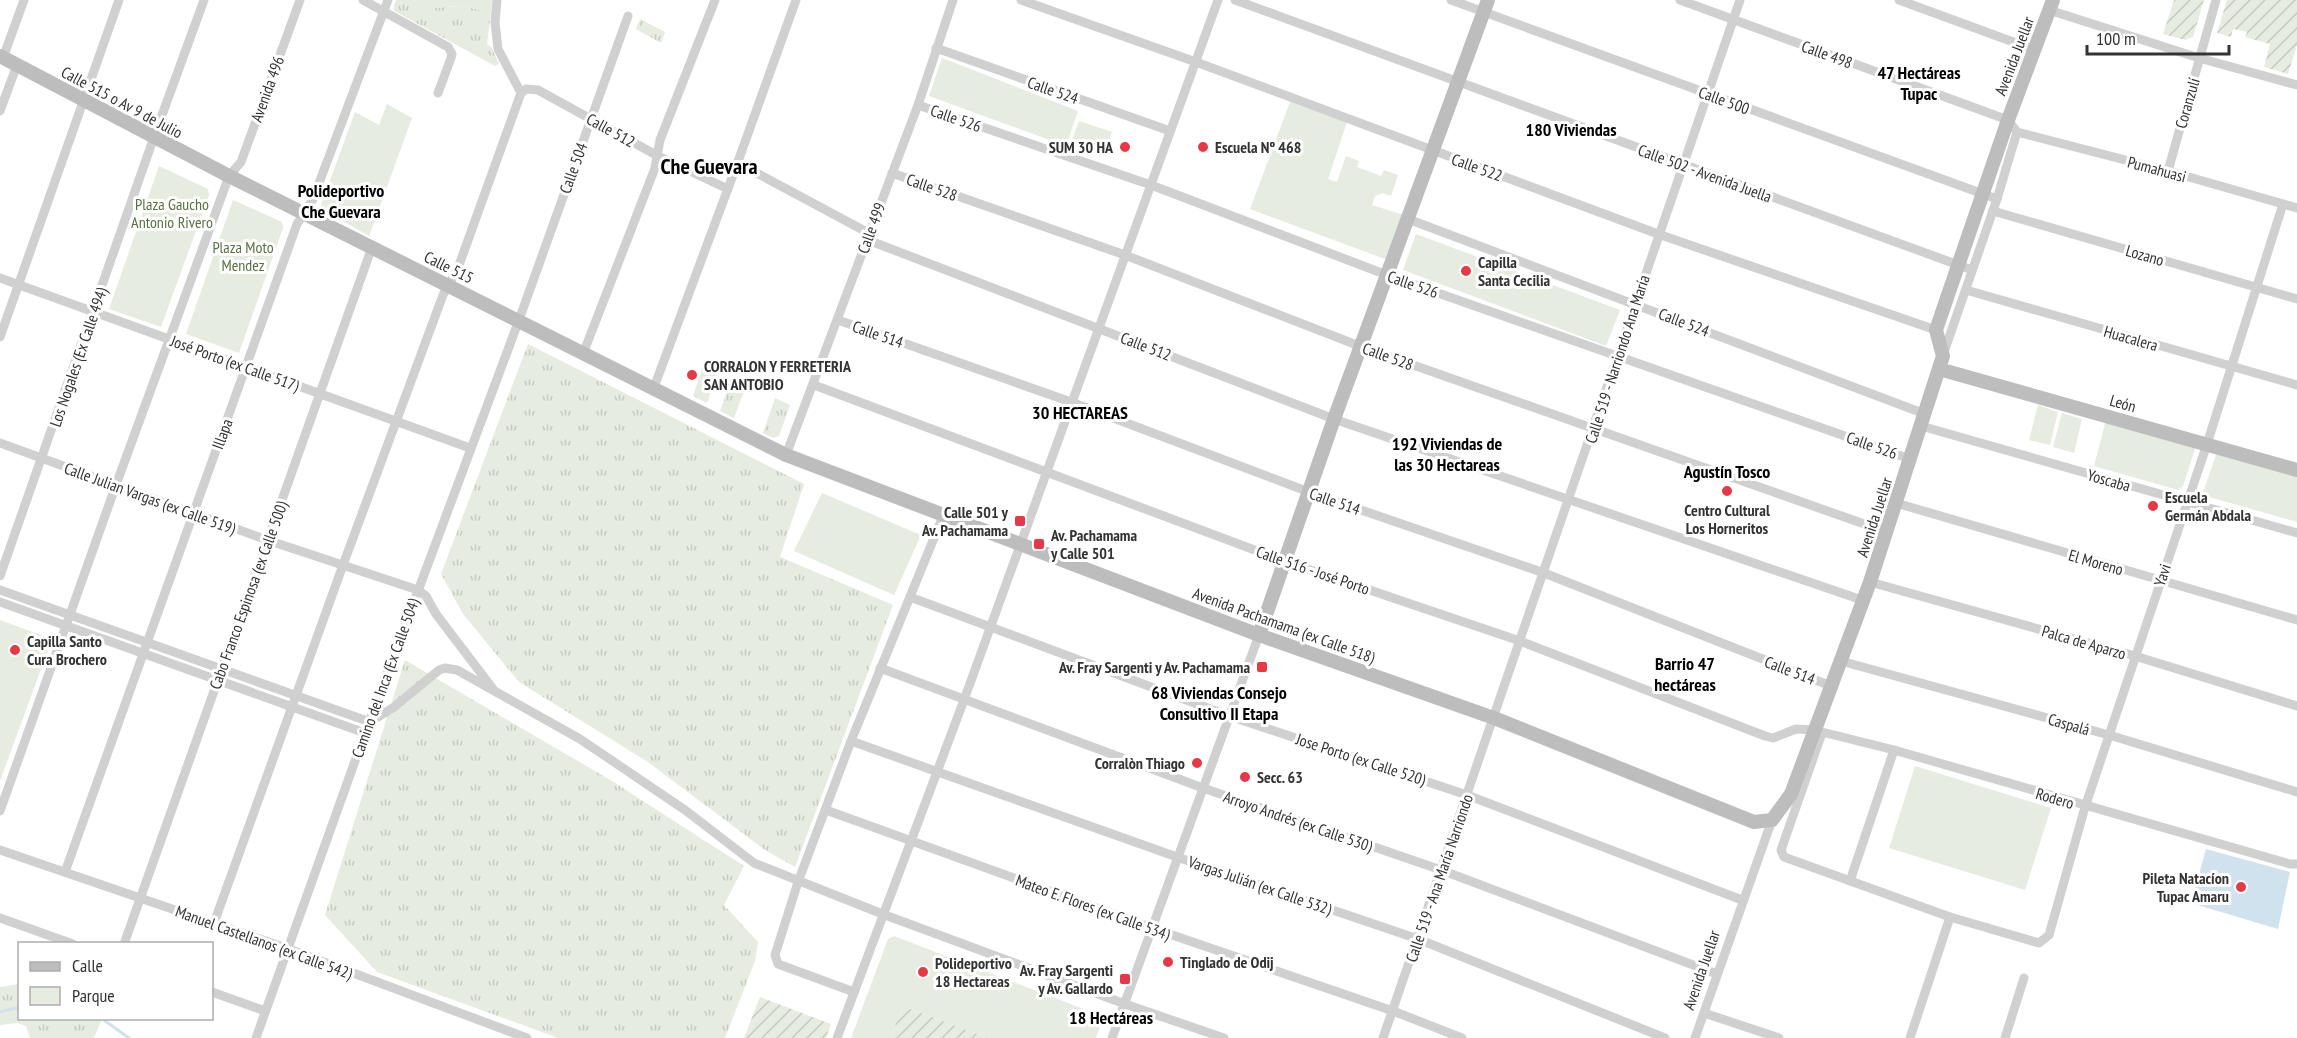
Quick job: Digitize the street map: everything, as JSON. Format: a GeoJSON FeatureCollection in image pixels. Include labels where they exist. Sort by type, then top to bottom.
{"type":"FeatureCollection","features":[{"type":"Feature","properties":{"kind":"street"},"geometry":{"type":"LineString","coordinates":[[1,57],[24,0]]}},
{"type":"Feature","properties":{"kind":"street"},"geometry":{"type":"LineString","coordinates":[[0,337],[119,0]]}},
{"type":"Feature","properties":{"kind":"street","name":"Los Nogales (Ex Calle 494)"},"geometry":{"type":"LineString","coordinates":[[0,576],[204,0]]}},
{"type":"Feature","properties":{"kind":"street","name":"Avenida 496"},"geometry":{"type":"LineString","coordinates":[[0,811],[116,485],[230,176],[241,162],[300,0]]}},
{"type":"Feature","properties":{"kind":"street"},"geometry":{"type":"LineString","coordinates":[[363,0],[448,47],[452,54],[438,93]]}},
{"type":"Feature","properties":{"kind":"street","name":"Illapa"},"geometry":{"type":"LineString","coordinates":[[64,872],[297,224],[313,199],[388,0]]}},
{"type":"Feature","properties":{"kind":"street"},"geometry":{"type":"LineString","coordinates":[[214,924],[443,295],[458,268],[524,91],[498,50],[495,22],[497,0]]}},
{"type":"Feature","properties":{"kind":"street"},"geometry":{"type":"LineString","coordinates":[[583,354],[658,156],[660,140],[715,0]]}},
{"type":"Feature","properties":{"kind":"street"},"geometry":{"type":"LineString","coordinates":[[653,390],[796,0]]}},
{"type":"Feature","properties":{"kind":"street","name":"Calle 499"},"geometry":{"type":"LineString","coordinates":[[786,455],[918,105],[953,0]]}},
{"type":"Feature","properties":{"kind":"street","name":"Calle 522"},"geometry":{"type":"LineString","coordinates":[[1021,0],[1196,62],[1658,234],[1935,330]]}},
{"type":"Feature","properties":{"kind":"street"},"geometry":{"type":"LineString","coordinates":[[837,1038],[885,915],[936,771],[1021,545],[1218,0]]}},
{"type":"Feature","properties":{"kind":"street","name":"Calle 502 - Avenida Juella"},"geometry":{"type":"LineString","coordinates":[[1235,0],[1972,270]]}},
{"type":"Feature","properties":{"kind":"street","name":"Calle 500"},"geometry":{"type":"LineString","coordinates":[[1450,0],[1486,6],[1707,93],[1997,199]]}},
{"type":"Feature","properties":{"kind":"street","name":"Calle 498"},"geometry":{"type":"LineString","coordinates":[[1680,0],[2008,120]]}},
{"type":"Feature","properties":{"kind":"street","name":"Calle 519 - Narriondo Ana María"},"geometry":{"type":"LineString","coordinates":[[1494,718],[1740,0]]}},
{"type":"Feature","properties":{"kind":"street"},"geometry":{"type":"LineString","coordinates":[[1899,0],[2035,50]]}},
{"type":"Feature","properties":{"kind":"street","name":"Coranzulí"},"geometry":{"type":"LineString","coordinates":[[2168,171],[2216,0]]}},
{"type":"Feature","properties":{"kind":"street"},"geometry":{"type":"LineString","coordinates":[[2051,5],[2199,58],[2297,85]]}},
{"type":"Feature","properties":{"kind":"street","name":"Avenida Juellar"},"geometry":{"type":"LineString","coordinates":[[1935,330],[2008,120],[2051,5]]}},
{"type":"Feature","properties":{"kind":"street"},"geometry":{"type":"LineString","coordinates":[[1112,1038],[1431,151],[1486,6]]}},
{"type":"Feature","properties":{"kind":"street","name":"Calle 504"},"geometry":{"type":"LineString","coordinates":[[519,320],[628,16]]}},
{"type":"Feature","properties":{"kind":"street","name":"Calle 524"},"geometry":{"type":"LineString","coordinates":[[936,48],[1170,130]]}},
{"type":"Feature","properties":{"kind":"street","name":"Calle 515 o Av 9 de Julio"},"geometry":{"type":"LineString","coordinates":[[1,57],[230,176]]}},
{"type":"Feature","properties":{"kind":"street"},"geometry":{"type":"LineString","coordinates":[[0,111],[17,65]]}},
{"type":"Feature","properties":{"kind":"street","name":"Calle 512"},"geometry":{"type":"LineString","coordinates":[[524,91],[538,90],[658,156],[728,189]]}},
{"type":"Feature","properties":{"kind":"street","name":"Calle 526"},"geometry":{"type":"LineString","coordinates":[[918,105],[1151,185],[1387,275],[1910,459]]}},
{"type":"Feature","properties":{"kind":"street"},"geometry":{"type":"LineString","coordinates":[[1941,362],[1997,199],[2017,132],[2008,120]]}},
{"type":"Feature","properties":{"kind":"street","name":"Pumahuasi"},"geometry":{"type":"LineString","coordinates":[[2017,132],[2168,171],[2297,208]]}},
{"type":"Feature","properties":{"kind":"street","name":"Calle 512"},"geometry":{"type":"LineString","coordinates":[[736,167],[751,170],[843,219],[863,230],[867,238],[1334,419],[1862,600]]}},
{"type":"Feature","properties":{"kind":"street","name":"Calle 528"},"geometry":{"type":"LineString","coordinates":[[892,173],[1125,255],[1362,347],[1887,532]]}},
{"type":"Feature","properties":{"kind":"street","name":"Calle 515"},"geometry":{"type":"LineString","coordinates":[[230,176],[786,455]]}},
{"type":"Feature","properties":{"kind":"street","name":"Yavi"},"geometry":{"type":"LineString","coordinates":[[1950,917],[2038,943],[2049,935],[2085,807],[2207,444],[2283,204]]}},
{"type":"Feature","properties":{"kind":"street","name":"Lozano"},"geometry":{"type":"LineString","coordinates":[[1993,211],[2297,298]]}},
{"type":"Feature","properties":{"kind":"street","name":"Calle 524"},"geometry":{"type":"LineString","coordinates":[[1408,219],[1636,303],[1923,420]]}},
{"type":"Feature","properties":{"kind":"street","name":"Cabo Franco Espinosa (ex Calle 500)"},"geometry":{"type":"LineString","coordinates":[[125,942],[372,247]]}},
{"type":"Feature","properties":{"kind":"street","name":"José Porto (ex Calle 517)"},"geometry":{"type":"LineString","coordinates":[[0,278],[470,448]]}},
{"type":"Feature","properties":{"kind":"street","name":"Huacalera"},"geometry":{"type":"LineString","coordinates":[[1966,290],[2297,385]]}},
{"type":"Feature","properties":{"kind":"street","name":"Camino del Inca (Ex Calle 504)"},"geometry":{"type":"LineString","coordinates":[[256,1038],[365,733],[519,320]]}},
{"type":"Feature","properties":{"kind":"street","name":"Calle 514"},"geometry":{"type":"LineString","coordinates":[[838,320],[1071,402],[1309,492],[1544,573],[1831,686]]}},
{"type":"Feature","properties":{"kind":"street"},"geometry":{"type":"LineString","coordinates":[[1935,330],[1941,362]]}},
{"type":"Feature","properties":{"kind":"street","name":"Avenida Juellar"},"geometry":{"type":"LineString","coordinates":[[1695,1038],[1772,820],[1791,794],[1818,732],[1831,686],[1887,532],[1941,362]]}},
{"type":"Feature","properties":{"kind":"street","name":"León"},"geometry":{"type":"LineString","coordinates":[[1941,362],[2297,470]]}},
{"type":"Feature","properties":{"kind":"street","name":"Calle 516 - José Porto"},"geometry":{"type":"LineString","coordinates":[[814,385],[1284,561],[1520,640],[1765,736],[1773,738],[1796,729],[1818,732]]}},
{"type":"Feature","properties":{"kind":"street","name":"Yoscaba"},"geometry":{"type":"LineString","coordinates":[[1923,420],[2187,502],[2297,533]]}},
{"type":"Feature","properties":{"kind":"street","name":"Calle Julian Vargas (ex Calle 519)"},"geometry":{"type":"LineString","coordinates":[[0,443],[267,540],[418,591]]}},
{"type":"Feature","properties":{"kind":"street","name":"Avenida Pachamama (ex Calle 518)"},"geometry":{"type":"LineString","coordinates":[[786,455],[1259,634],[1494,718],[1740,817],[1754,822],[1772,820]]}},
{"type":"Feature","properties":{"kind":"street","name":"El Moreno"},"geometry":{"type":"LineString","coordinates":[[1896,503],[2297,620]]}},
{"type":"Feature","properties":{"kind":"street"},"geometry":{"type":"LineString","coordinates":[[854,992],[778,964],[775,955],[777,943],[851,741],[943,516]]}},
{"type":"Feature","properties":{"kind":"street","name":"Palca de Aparzo"},"geometry":{"type":"LineString","coordinates":[[1870,582],[2135,656],[2297,706]]}},
{"type":"Feature","properties":{"kind":"street"},"geometry":{"type":"LineString","coordinates":[[0,590],[370,722],[394,707],[439,670],[445,668],[457,670],[580,739],[685,810],[754,863],[885,915],[1125,1004],[1224,1038]]}},
{"type":"Feature","properties":{"kind":"street"},"geometry":{"type":"LineString","coordinates":[[418,591],[426,596],[436,614],[496,692]]}},
{"type":"Feature","properties":{"kind":"street","name":"Jose Porto (ex Calle 520)"},"geometry":{"type":"LineString","coordinates":[[910,597],[1229,716],[1467,795],[1742,900]]}},
{"type":"Feature","properties":{"kind":"street"},"geometry":{"type":"LineString","coordinates":[[0,603],[365,733]]}},
{"type":"Feature","properties":{"kind":"street","name":"Caspalá"},"geometry":{"type":"LineString","coordinates":[[1841,661],[2109,735],[2297,792]]}},
{"type":"Feature","properties":{"kind":"street","name":"Arroyo Andrés (ex Calle 530)"},"geometry":{"type":"LineString","coordinates":[[880,668],[1203,788],[1441,870],[1717,974]]}},
{"type":"Feature","properties":{"kind":"street","name":"Calle 519 - Ana María Narriondo"},"geometry":{"type":"LineString","coordinates":[[1383,1038],[1494,718]]}},
{"type":"Feature","properties":{"kind":"street"},"geometry":{"type":"LineString","coordinates":[[1818,732],[1782,850],[1784,857],[1950,917],[1910,1038]]}},
{"type":"Feature","properties":{"kind":"street","name":"Rodero"},"geometry":{"type":"LineString","coordinates":[[1818,732],[1894,750],[2085,807],[2290,864],[2297,864]]}},
{"type":"Feature","properties":{"kind":"street","name":"Vargas Julián (ex Calle 532)"},"geometry":{"type":"LineString","coordinates":[[851,741],[1418,939],[1665,1038]]}},
{"type":"Feature","properties":{"kind":"street"},"geometry":{"type":"LineString","coordinates":[[1850,881],[1894,750]]}},
{"type":"Feature","properties":{"kind":"street","name":"Mateo E. Flores (ex Calle 534)"},"geometry":{"type":"LineString","coordinates":[[826,810],[1152,928],[1393,1011],[1462,1038]]}},
{"type":"Feature","properties":{"kind":"street","name":"Manuel Castellanos (ex Calle 542)"},"geometry":{"type":"LineString","coordinates":[[0,850],[289,949],[527,1038]]}},
{"type":"Feature","properties":{"kind":"street"},"geometry":{"type":"LineString","coordinates":[[0,918],[67,942]]}},
{"type":"Feature","properties":{"kind":"street"},"geometry":{"type":"LineString","coordinates":[[2005,1038],[2024,978]]}},
{"type":"Feature","properties":{"kind":"street"},"geometry":{"type":"LineString","coordinates":[[213,992],[265,1011]]}},
{"type":"Feature","properties":{"kind":"street"},"geometry":{"type":"LineString","coordinates":[[1704,1013],[1779,1038]]}},
{"type":"Feature","properties":{"kind":"green space"},"geometry":{"type":"Polygon","coordinates":[[[396,0],[422,0],[422,3],[429,8],[462,6],[491,12],[487,44],[499,63],[495,66],[396,12],[393,9],[396,0]]]}},
{"type":"Feature","properties":{"kind":"green space"},"geometry":{"type":"Polygon","coordinates":[[[422,0],[492,0],[491,12],[462,6],[429,8],[422,3],[422,0]]]}},
{"type":"Feature","properties":{"kind":"green space"},"geometry":{"type":"Polygon","coordinates":[[[2174,0],[2204,0],[2193,37],[2185,40],[2163,34],[2174,0]]]}},
{"type":"Feature","properties":{"kind":"green space"},"geometry":{"type":"Polygon","coordinates":[[[2227,0],[2297,0],[2297,45],[2288,74],[2264,67],[2270,44],[2245,37],[2247,32],[2233,29],[2231,37],[2217,33],[2227,0]]]}},
{"type":"Feature","properties":{"kind":"green space"},"geometry":{"type":"Polygon","coordinates":[[[640,19],[665,32],[661,43],[636,29],[640,19]]]}},
{"type":"Feature","properties":{"kind":"green space"},"geometry":{"type":"Polygon","coordinates":[[[942,58],[1078,111],[1066,146],[929,96],[942,58]]]}},
{"type":"Feature","properties":{"kind":"green space"},"geometry":{"type":"Polygon","coordinates":[[[1290,102],[1347,122],[1328,179],[1337,182],[1346,156],[1359,161],[1357,167],[1381,176],[1384,170],[1398,175],[1391,196],[1383,193],[1375,196],[1372,205],[1404,215],[1390,252],[1385,259],[1250,209],[1290,102]]]}},
{"type":"Feature","properties":{"kind":"green space"},"geometry":{"type":"Polygon","coordinates":[[[387,104],[412,118],[369,236],[320,208],[355,112],[379,125],[387,104]]]}},
{"type":"Feature","properties":{"kind":"green space"},"geometry":{"type":"Polygon","coordinates":[[[1079,121],[1112,132],[1104,155],[1071,143],[1079,121]]]}},
{"type":"Feature","properties":{"kind":"green space","name":"Plaza Gaucho Antonio Rivero"},"geometry":{"type":"Polygon","coordinates":[[[159,166],[208,189],[209,195],[161,327],[109,309],[159,166]]]}},
{"type":"Feature","properties":{"kind":"green space","name":"Plaza Moto Mendez"},"geometry":{"type":"Polygon","coordinates":[[[233,200],[282,222],[283,228],[239,353],[186,334],[233,200]]]}},
{"type":"Feature","properties":{"kind":"green space"},"geometry":{"type":"Polygon","coordinates":[[[1416,234],[1620,310],[1606,346],[1403,270],[1416,234]]]}},
{"type":"Feature","properties":{"kind":"green space"},"geometry":{"type":"Polygon","coordinates":[[[528,344],[804,484],[780,557],[893,605],[795,867],[765,850],[648,762],[519,682],[463,614],[441,574],[528,344]]]}},
{"type":"Feature","properties":{"kind":"green space"},"geometry":{"type":"Polygon","coordinates":[[[705,361],[719,368],[707,403],[693,396],[705,361]]]}},
{"type":"Feature","properties":{"kind":"green space"},"geometry":{"type":"Polygon","coordinates":[[[733,376],[747,383],[734,418],[720,411],[733,376]]]}},
{"type":"Feature","properties":{"kind":"green space"},"geometry":{"type":"Polygon","coordinates":[[[775,398],[790,405],[779,436],[773,438],[763,433],[775,398]]]}},
{"type":"Feature","properties":{"kind":"green space"},"geometry":{"type":"Polygon","coordinates":[[[2038,405],[2058,412],[2050,445],[2029,440],[2038,405]]]}},
{"type":"Feature","properties":{"kind":"green space"},"geometry":{"type":"Polygon","coordinates":[[[2062,413],[2082,419],[2074,453],[2053,447],[2062,413]]]}},
{"type":"Feature","properties":{"kind":"green space"},"geometry":{"type":"Polygon","coordinates":[[[2106,420],[2193,444],[2195,449],[2183,486],[2178,490],[2094,466],[2106,420]]]}},
{"type":"Feature","properties":{"kind":"green space"},"geometry":{"type":"Polygon","coordinates":[[[2217,452],[2297,475],[2297,522],[2202,495],[2217,452]]]}},
{"type":"Feature","properties":{"kind":"green space"},"geometry":{"type":"Polygon","coordinates":[[[822,493],[921,535],[894,595],[794,551],[822,493]]]}},
{"type":"Feature","properties":{"kind":"green space"},"geometry":{"type":"Polygon","coordinates":[[[0,620],[52,639],[0,781],[0,620]]]}},
{"type":"Feature","properties":{"kind":"green space"},"geometry":{"type":"Polygon","coordinates":[[[405,660],[612,781],[744,866],[724,905],[758,942],[755,961],[725,1038],[558,1038],[377,972],[325,915],[405,660]]]}},
{"type":"Feature","properties":{"kind":"green space"},"geometry":{"type":"Polygon","coordinates":[[[1915,766],[2051,808],[2025,890],[1889,848],[1915,766]]]}},
{"type":"Feature","properties":{"kind":"green space"},"geometry":{"type":"Polygon","coordinates":[[[894,936],[1099,1015],[1101,1024],[1096,1038],[988,1038],[903,1006],[890,1038],[851,1038],[888,939],[894,936]]]}},
{"type":"Feature","properties":{"kind":"green space"},"geometry":{"type":"Polygon","coordinates":[[[18,984],[18,1020],[102,1020],[94,1038],[30,1038],[26,1026],[17,1023],[0,1025],[0,987],[18,984]]]}},
{"type":"Feature","properties":{"kind":"green space"},"geometry":{"type":"Polygon","coordinates":[[[760,997],[831,1024],[826,1038],[744,1038],[760,997]]]}},
{"type":"Feature","properties":{"kind":"green space"},"geometry":{"type":"Polygon","coordinates":[[[903,1006],[988,1038],[890,1038],[903,1006]]]}},
{"type":"Feature","properties":{"kind":"water","name":"Pileta Natacíon Tupac Amaru"},"geometry":{"type":"Polygon","coordinates":[[[2206,849],[2290,872],[2278,929],[2191,903],[2206,849]]]}},
{"type":"Feature","properties":{"kind":"waterway"},"geometry":{"type":"LineString","coordinates":[[0,1012],[18,1008]]}},
{"type":"Feature","properties":{"kind":"waterway"},"geometry":{"type":"LineString","coordinates":[[104,1020],[129,1038]]}},
{"type":"Feature","properties":{"kind":"place","name":"SUM 30 HA"},"geometry":{"type":"Point","coordinates":[1125,147]}},
{"type":"Feature","properties":{"kind":"place","name":"Escuela Nº 468"},"geometry":{"type":"Point","coordinates":[1203,147]}},
{"type":"Feature","properties":{"kind":"place","name":"Capilla Santa Cecilia"},"geometry":{"type":"Point","coordinates":[1466,271]}},
{"type":"Feature","properties":{"kind":"place","name":"CORRALON Y FERRETERIA SAN ANTOBIO"},"geometry":{"type":"Point","coordinates":[692,375]}},
{"type":"Feature","properties":{"kind":"place","name":"Centro Cultural Los Horneritos"},"geometry":{"type":"Point","coordinates":[1727,491]}},
{"type":"Feature","properties":{"kind":"place","name":"Escuela Germán Abdala"},"geometry":{"type":"Point","coordinates":[2153,506]}},
{"type":"Feature","properties":{"kind":"place","name":"Calle 501 y Av. Pachamama"},"geometry":{"type":"Point","coordinates":[1020,521]}},
{"type":"Feature","properties":{"kind":"place","name":"Av. Pachamama y Calle 501"},"geometry":{"type":"Point","coordinates":[1039,544]}},
{"type":"Feature","properties":{"kind":"place","name":"Capilla Santo Cura Brochero"},"geometry":{"type":"Point","coordinates":[15,650]}},
{"type":"Feature","properties":{"kind":"place","name":"Av. Fray Sargenti y Av. Pachamama"},"geometry":{"type":"Point","coordinates":[1262,667]}},
{"type":"Feature","properties":{"kind":"place","name":"Corralòn Thiago"},"geometry":{"type":"Point","coordinates":[1197,763]}},
{"type":"Feature","properties":{"kind":"place","name":"Secc. 63"},"geometry":{"type":"Point","coordinates":[1245,777]}},
{"type":"Feature","properties":{"kind":"place","name":"Pileta Natacíon Tupac Amaru"},"geometry":{"type":"Point","coordinates":[2241,887]}},
{"type":"Feature","properties":{"kind":"place","name":"Tinglado de Odij"},"geometry":{"type":"Point","coordinates":[1168,962]}},
{"type":"Feature","properties":{"kind":"place","name":"Polideportivo 18 Hectareas"},"geometry":{"type":"Point","coordinates":[923,972]}},
{"type":"Feature","properties":{"kind":"place","name":"Av. Fray Sargenti y Av. Gallardo"},"geometry":{"type":"Point","coordinates":[1125,979]}},
{"type":"Feature","properties":{"kind":"district","name":"47 Hectáreas Tupac"},"geometry":{"type":"Point","coordinates":[1919,82]}},
{"type":"Feature","properties":{"kind":"district","name":"180 Viviendas"},"geometry":{"type":"Point","coordinates":[1571,129]}},
{"type":"Feature","properties":{"kind":"district","name":"Che Guevara"},"geometry":{"type":"Point","coordinates":[709,166]}},
{"type":"Feature","properties":{"kind":"district","name":"Polideportivo Che Guevara"},"geometry":{"type":"Point","coordinates":[341,200]}},
{"type":"Feature","properties":{"kind":"district","name":"30 HECTAREAS"},"geometry":{"type":"Point","coordinates":[1080,412]}},
{"type":"Feature","properties":{"kind":"district","name":"192 Viviendas de las 30 Hectareas"},"geometry":{"type":"Point","coordinates":[1447,453]}},
{"type":"Feature","properties":{"kind":"district","name":"Agustín Tosco"},"geometry":{"type":"Point","coordinates":[1727,471]}},
{"type":"Feature","properties":{"kind":"district","name":"Barrio 47 hectáreas"},"geometry":{"type":"Point","coordinates":[1685,673]}},
{"type":"Feature","properties":{"kind":"district","name":"68 Viviendas Consejo Consultivo II Etapa"},"geometry":{"type":"Point","coordinates":[1219,702]}},
{"type":"Feature","properties":{"kind":"district","name":"18 Hectáreas"},"geometry":{"type":"Point","coordinates":[1111,1017]}}]}
